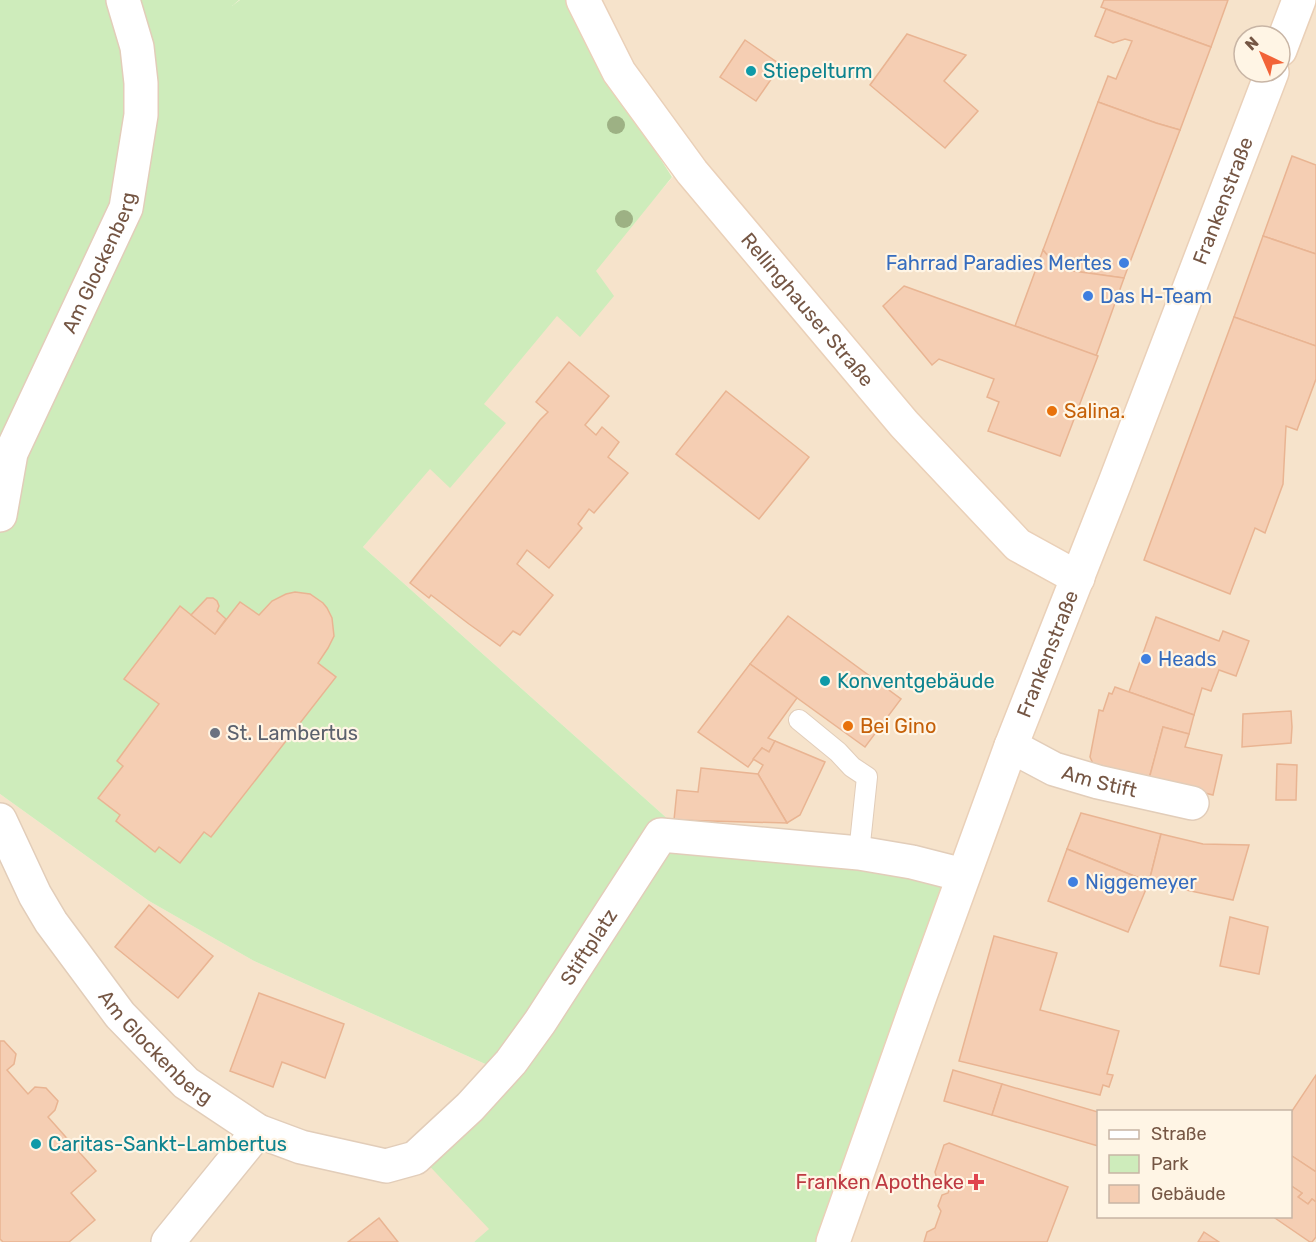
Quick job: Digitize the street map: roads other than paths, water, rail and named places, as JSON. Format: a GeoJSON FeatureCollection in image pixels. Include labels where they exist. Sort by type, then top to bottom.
{"type":"FeatureCollection","features":[{"type":"Feature","properties":{"kind":"street","name":"Am Glockenberg"},"geometry":{"type":"LineString","coordinates":[[0,515],[11,453],[126,208],[141,115],[141,83],[137,47],[123,0]]}},
{"type":"Feature","properties":{"kind":"street","name":"Rellinghauser Straße"},"geometry":{"type":"LineString","coordinates":[[583,0],[619,72],[692,172],[904,424],[1018,545],[1078,578]]}},
{"type":"Feature","properties":{"kind":"street"},"geometry":{"type":"LineString","coordinates":[[1290,24],[1299,0]]}},
{"type":"Feature","properties":{"kind":"street","name":"Frankenstraße"},"geometry":{"type":"LineString","coordinates":[[833,1242],[963,875],[1011,747],[1267,84]]}},
{"type":"Feature","properties":{"kind":"street","name":"Am Stift"},"geometry":{"type":"LineString","coordinates":[[1011,747],[1054,769],[1098,782],[1192,803]]}},
{"type":"Feature","properties":{"kind":"street","name":"Am Glockenberg"},"geometry":{"type":"LineString","coordinates":[[0,820],[34,895],[51,922],[120,1015],[186,1083],[258,1131]]}},
{"type":"Feature","properties":{"kind":"street","name":"Stiftplatz"},"geometry":{"type":"LineString","coordinates":[[258,1131],[301,1147],[386,1166],[415,1158],[470,1107],[511,1062],[540,1022],[661,836],[859,853],[912,862],[963,875]]}},
{"type":"Feature","properties":{"kind":"street"},"geometry":{"type":"LineString","coordinates":[[168,1242],[258,1131]]}},
{"type":"Feature","properties":{"kind":"lane"},"geometry":{"type":"LineString","coordinates":[[799,720],[838,752],[852,767],[867,777],[859,853]]}},
{"type":"Feature","properties":{"kind":"place","name":"Stiepelturm"},"geometry":{"type":"Point","coordinates":[751,71]}},
{"type":"Feature","properties":{"kind":"place","name":"Fahrrad Paradies Mertes"},"geometry":{"type":"Point","coordinates":[1124,263]}},
{"type":"Feature","properties":{"kind":"place","name":"Das H-Team"},"geometry":{"type":"Point","coordinates":[1088,296]}},
{"type":"Feature","properties":{"kind":"place","name":"Salina."},"geometry":{"type":"Point","coordinates":[1052,411]}},
{"type":"Feature","properties":{"kind":"place","name":"Heads"},"geometry":{"type":"Point","coordinates":[1146,659]}},
{"type":"Feature","properties":{"kind":"place","name":"Konventgebäude"},"geometry":{"type":"Point","coordinates":[825,681]}},
{"type":"Feature","properties":{"kind":"place","name":"Bei Gino"},"geometry":{"type":"Point","coordinates":[848,726]}},
{"type":"Feature","properties":{"kind":"place","name":"St. Lambertus"},"geometry":{"type":"Point","coordinates":[215,733]}},
{"type":"Feature","properties":{"kind":"place","name":"Niggemeyer"},"geometry":{"type":"Point","coordinates":[1073,882]}},
{"type":"Feature","properties":{"kind":"place","name":"Caritas-Sankt-Lambertus"},"geometry":{"type":"Point","coordinates":[36,1144]}},
{"type":"Feature","properties":{"kind":"place","name":"Franken Apotheke"},"geometry":{"type":"Point","coordinates":[976,1182]}}]}
